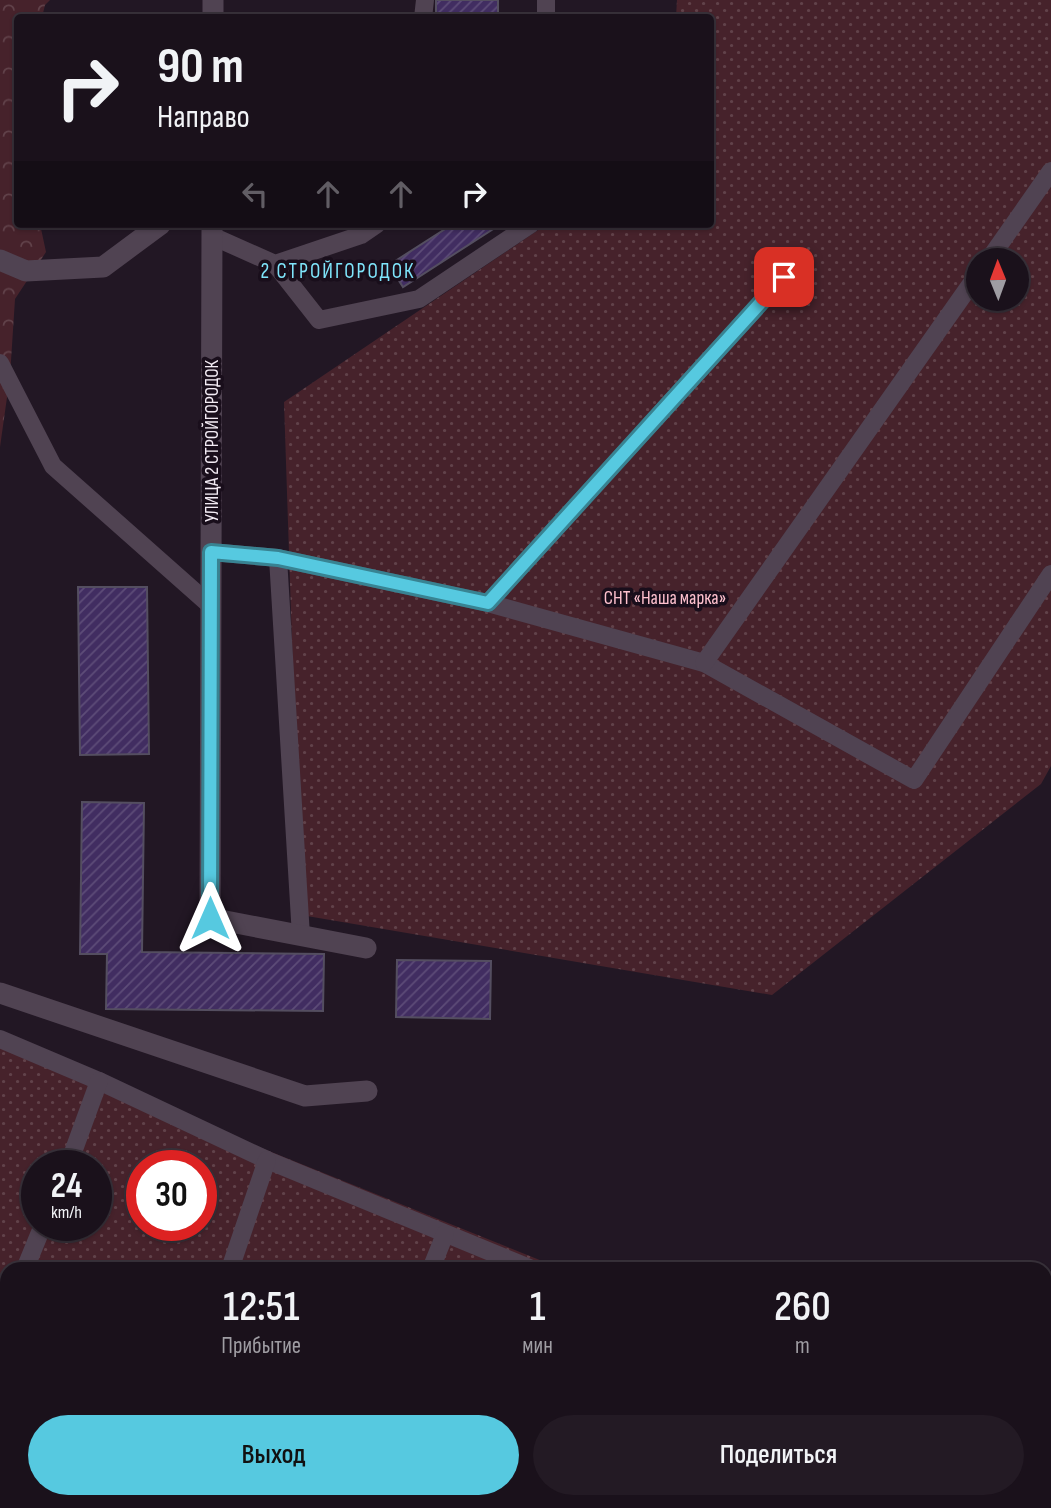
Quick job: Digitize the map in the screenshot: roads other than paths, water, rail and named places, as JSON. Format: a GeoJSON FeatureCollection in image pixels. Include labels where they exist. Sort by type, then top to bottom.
{"type":"FeatureCollection","features":[{"type":"Feature","properties":{"kind":"street"},"geometry":{"type":"LineString","coordinates":[[0,260],[26,271],[103,267],[156,228]]}},
{"type":"Feature","properties":{"kind":"street","name":"УЛИЦА 2 СТРОЙГОРОДОК"},"geometry":{"type":"LineString","coordinates":[[212,230],[210,918],[366,948]]}},
{"type":"Feature","properties":{"kind":"street"},"geometry":{"type":"LineString","coordinates":[[0,993],[305,1096],[367,1091]]}},
{"type":"Feature","properties":{"kind":"lane"},"geometry":{"type":"LineString","coordinates":[[997,248],[1051,171]]}},
{"type":"Feature","properties":{"kind":"lane"},"geometry":{"type":"LineString","coordinates":[[212,230],[275,264],[319,320],[419,299],[525,228]]}},
{"type":"Feature","properties":{"kind":"lane"},"geometry":{"type":"LineString","coordinates":[[275,264],[364,229]]}},
{"type":"Feature","properties":{"kind":"lane"},"geometry":{"type":"LineString","coordinates":[[488,603],[784,277]]}},
{"type":"Feature","properties":{"kind":"lane"},"geometry":{"type":"LineString","coordinates":[[704,663],[966,291]]}},
{"type":"Feature","properties":{"kind":"lane"},"geometry":{"type":"LineString","coordinates":[[0,363],[52,466],[211,606]]}},
{"type":"Feature","properties":{"kind":"lane"},"geometry":{"type":"LineString","coordinates":[[211,552],[278,558],[488,603],[704,663],[914,780],[1051,574]]}},
{"type":"Feature","properties":{"kind":"lane"},"geometry":{"type":"LineString","coordinates":[[278,558],[301,936]]}},
{"type":"Feature","properties":{"kind":"lane"},"geometry":{"type":"LineString","coordinates":[[0,1039],[99,1081],[267,1160],[515,1262]]}},
{"type":"Feature","properties":{"kind":"lane"},"geometry":{"type":"LineString","coordinates":[[74,1150],[99,1081]]}},
{"type":"Feature","properties":{"kind":"lane"},"geometry":{"type":"LineString","coordinates":[[232,1262],[267,1160]]}},
{"type":"Feature","properties":{"kind":"lane"},"geometry":{"type":"LineString","coordinates":[[434,1262],[445,1234]]}},
{"type":"Feature","properties":{"kind":"lane"},"geometry":{"type":"LineString","coordinates":[[29,1262],[37,1241]]}},
{"type":"Feature","properties":{"kind":"district","name":"2 СТРОЙГОРОДОК"},"geometry":{"type":"Point","coordinates":[338,271]}},
{"type":"Feature","properties":{"kind":"park label","name":"СНТ «Наша марка»"},"geometry":{"type":"Point","coordinates":[665,598]}}]}
